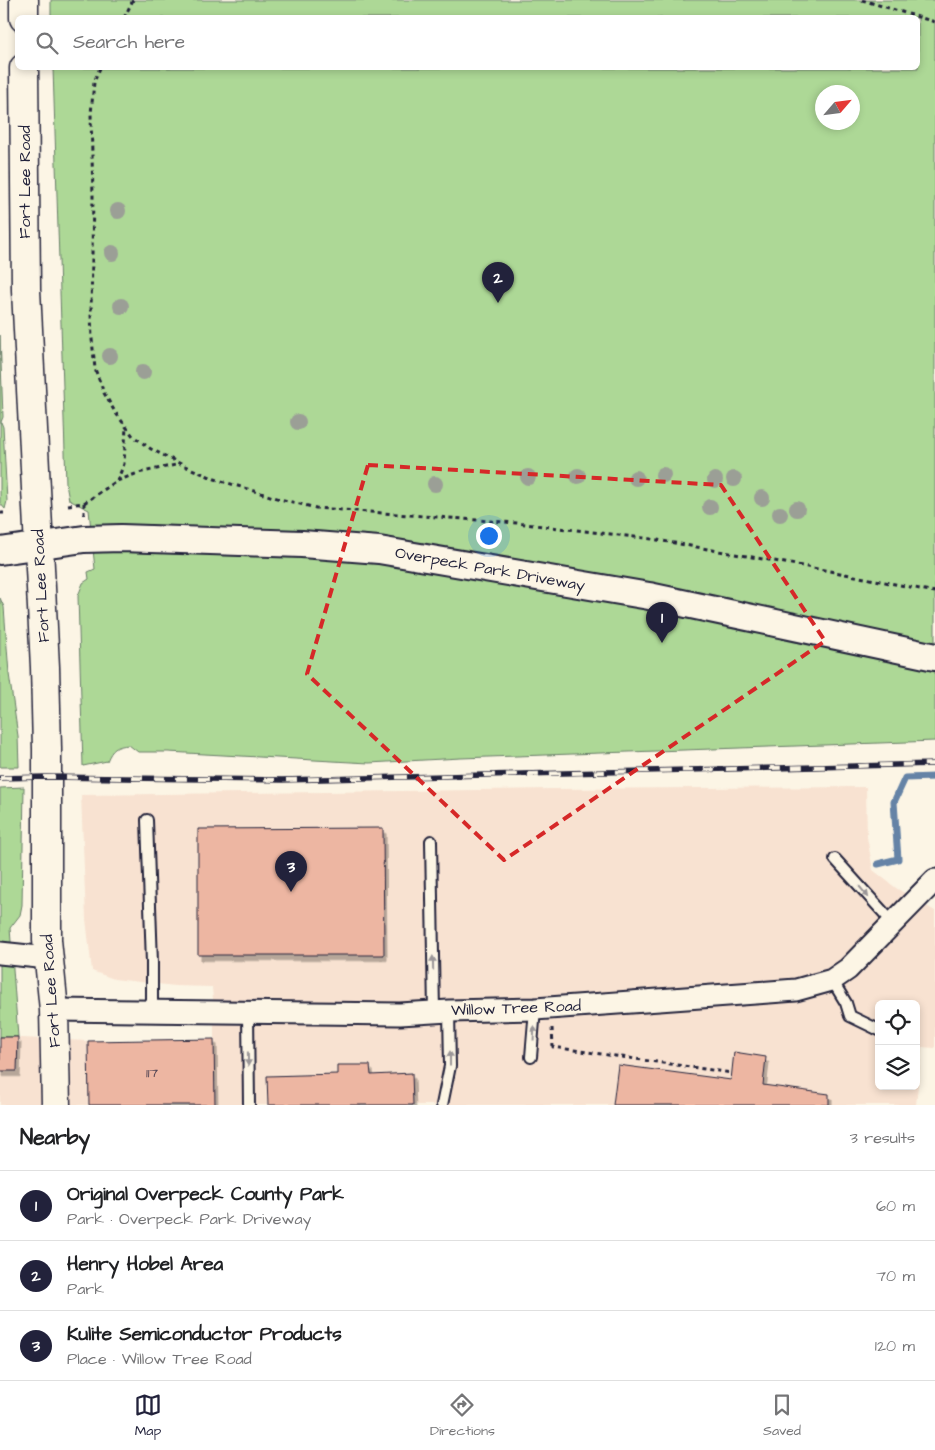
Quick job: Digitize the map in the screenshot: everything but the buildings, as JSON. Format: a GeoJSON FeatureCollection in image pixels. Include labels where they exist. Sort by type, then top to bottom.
{"type":"FeatureCollection","features":[{"type":"Feature","properties":{"kind":"main road"},"geometry":{"type":"LineString","coordinates":[[24,0],[24,15]]}},
{"type":"Feature","properties":{"kind":"main road","name":"Fort Lee Road"},"geometry":{"type":"LineString","coordinates":[[24,70],[26,290],[45,667],[48,958],[54,1010],[56,1105]]}},
{"type":"Feature","properties":{"kind":"street","name":"Overpeck Park Driveway"},"geometry":{"type":"LineString","coordinates":[[0,551],[84,539],[150,538],[302,544],[379,550],[649,596],[935,657]]}},
{"type":"Feature","properties":{"kind":"street","name":"Willow Tree Road"},"geometry":{"type":"LineString","coordinates":[[54,1010],[400,1014],[442,1011],[543,1009],[796,990],[832,980],[848,970],[935,880]]}},
{"type":"Feature","properties":{"kind":"street"},"geometry":{"type":"LineString","coordinates":[[0,953],[48,958]]}},
{"type":"Feature","properties":{"kind":"lane"},"geometry":{"type":"LineString","coordinates":[[147,820],[152,1011]]}},
{"type":"Feature","properties":{"kind":"lane"},"geometry":{"type":"LineString","coordinates":[[431,841],[442,1011],[450,1066],[442,1105]]}},
{"type":"Feature","properties":{"kind":"lane"},"geometry":{"type":"LineString","coordinates":[[835,859],[894,924]]}},
{"type":"Feature","properties":{"kind":"lane"},"geometry":{"type":"LineString","coordinates":[[832,980],[846,1003],[850,1016],[875,1028]]}},
{"type":"Feature","properties":{"kind":"lane"},"geometry":{"type":"LineString","coordinates":[[532,1056],[543,1009]]}},
{"type":"Feature","properties":{"kind":"lane"},"geometry":{"type":"LineString","coordinates":[[248,1012],[249,1105]]}},
{"type":"Feature","properties":{"kind":"path"},"geometry":{"type":"LineString","coordinates":[[126,15],[133,0]]}},
{"type":"Feature","properties":{"kind":"path"},"geometry":{"type":"LineString","coordinates":[[862,0],[912,15]]}},
{"type":"Feature","properties":{"kind":"path"},"geometry":{"type":"LineString","coordinates":[[920,17],[935,22]]}},
{"type":"Feature","properties":{"kind":"path"},"geometry":{"type":"LineString","coordinates":[[99,70],[94,82],[91,114],[92,339],[95,369],[104,393],[115,412],[133,436],[152,449],[180,464],[225,482],[316,508],[517,523],[652,539],[826,570],[935,592]]}},
{"type":"Feature","properties":{"kind":"path"},"geometry":{"type":"LineString","coordinates":[[117,481],[124,464],[126,426]]}},
{"type":"Feature","properties":{"kind":"path"},"geometry":{"type":"LineString","coordinates":[[68,505],[84,504],[117,481],[138,473],[180,464]]}},
{"type":"Feature","properties":{"kind":"path"},"geometry":{"type":"LineString","coordinates":[[84,504],[84,520]]}},
{"type":"Feature","properties":{"kind":"path"},"geometry":{"type":"LineString","coordinates":[[543,1009],[553,1047],[732,1073]]}},
{"type":"Feature","properties":{"kind":"highlighted area"},"geometry":{"type":"Polygon","coordinates":[[[368,465],[721,485],[825,641],[504,860],[307,674],[368,465]]]}},
{"type":"Feature","properties":{"kind":"shaded area"},"geometry":{"type":"Polygon","coordinates":[[[866,787],[867,837],[873,870],[896,888],[935,911],[935,1048],[922,1047],[920,1066],[920,1000],[875,1000],[875,1090],[918,1090],[916,1105],[0,1105],[0,1037],[88,1041],[214,1039],[212,987],[175,986],[114,979],[92,971],[86,919],[81,795],[866,787]]]}},
{"type":"Feature","properties":{"kind":"green space"},"geometry":{"type":"Polygon","coordinates":[[[51,0],[935,0],[935,741],[369,763],[138,752],[129,745],[115,749],[107,761],[83,766],[78,596],[83,583],[89,579],[88,572],[95,569],[89,510],[69,500],[66,484],[53,70],[920,70],[920,15],[51,15],[51,0]]]}},
{"type":"Feature","properties":{"kind":"green space"},"geometry":{"type":"Polygon","coordinates":[[[0,335],[3,417],[1,422],[3,427],[7,501],[5,509],[0,503],[0,335]]]}},
{"type":"Feature","properties":{"kind":"green space"},"geometry":{"type":"Polygon","coordinates":[[[0,598],[4,607],[9,674],[18,736],[19,767],[0,767],[0,598]]]}},
{"type":"Feature","properties":{"kind":"green space"},"geometry":{"type":"Polygon","coordinates":[[[24,787],[22,905],[20,915],[10,928],[18,1037],[0,1037],[0,788],[24,787]]]}},
{"type":"Feature","properties":{"kind":"waterway"},"geometry":{"type":"LineString","coordinates":[[878,864],[898,859],[894,802],[905,778],[935,777]]}},
{"type":"Feature","properties":{"kind":"railway"},"geometry":{"type":"LineString","coordinates":[[0,778],[282,780],[935,764]]}},
{"type":"Feature","properties":{"kind":"place","name":"Henry Hobel Area"},"geometry":{"type":"Point","coordinates":[498,303]}},
{"type":"Feature","properties":{"kind":"place","name":"Original Overpeck County Park"},"geometry":{"type":"Point","coordinates":[662,643]}},
{"type":"Feature","properties":{"kind":"place","name":"Kulite Semiconductor Products"},"geometry":{"type":"Point","coordinates":[291,892]}}]}
